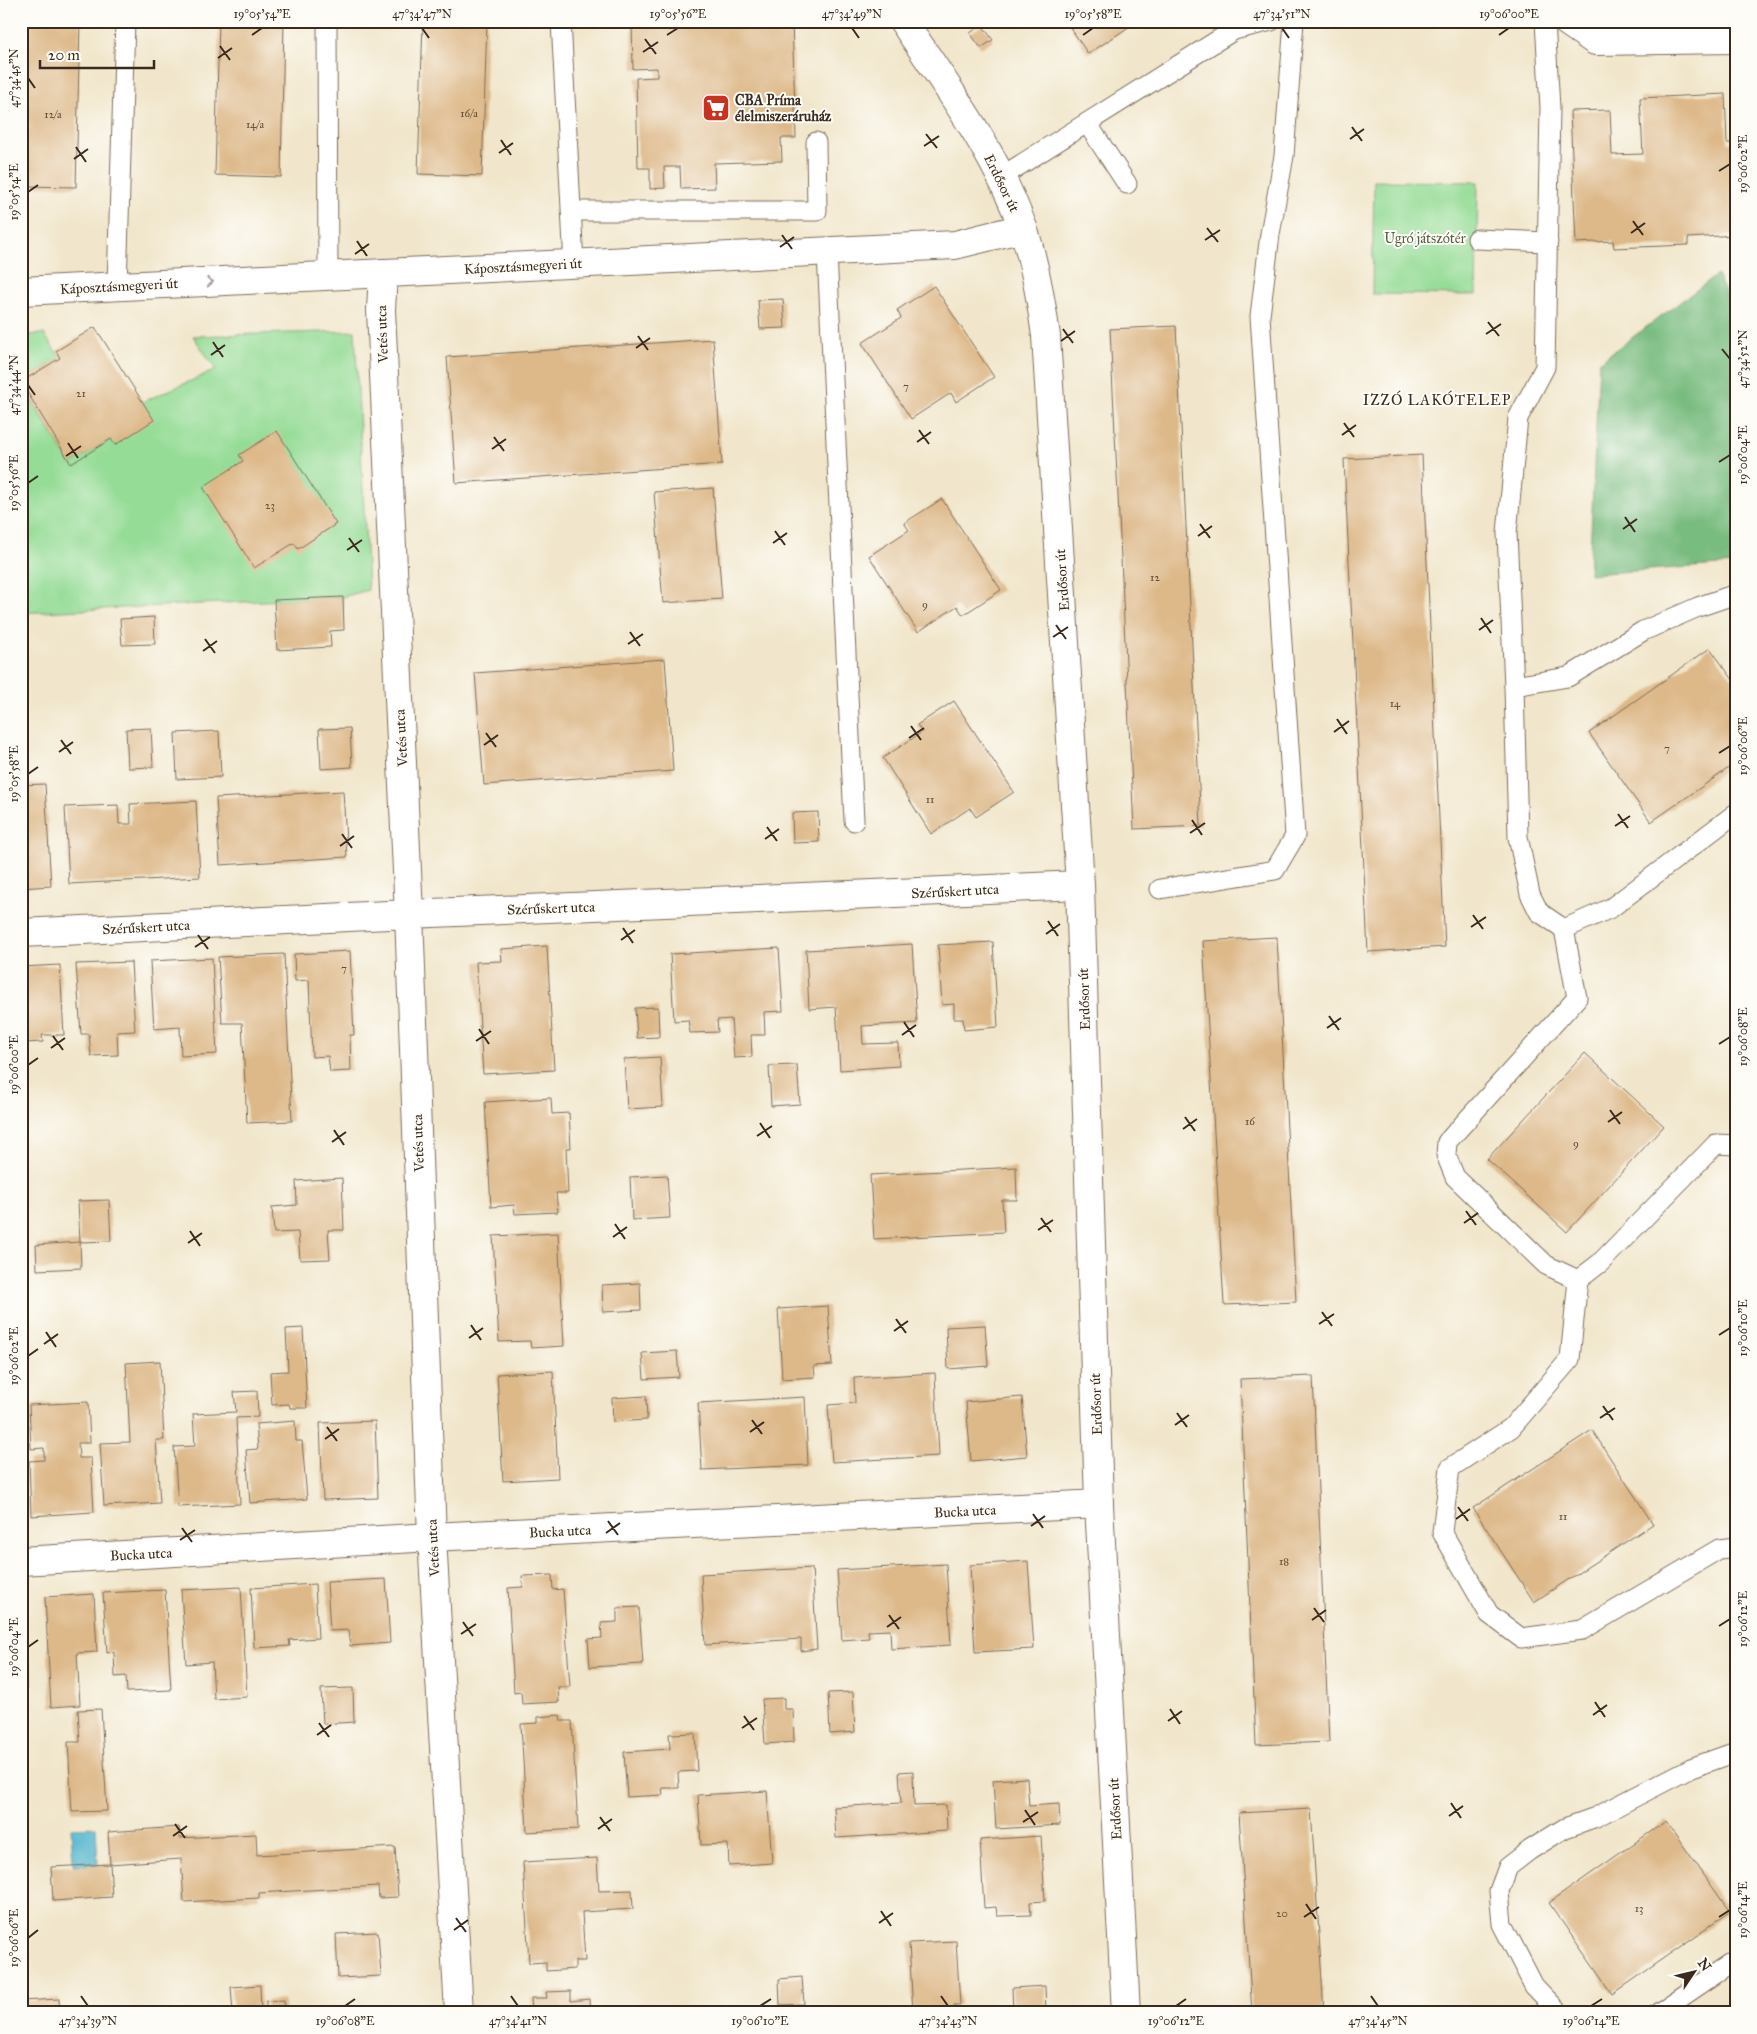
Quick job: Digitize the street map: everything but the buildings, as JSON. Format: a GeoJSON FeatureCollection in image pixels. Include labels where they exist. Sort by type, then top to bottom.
{"type":"FeatureCollection","features":[{"type":"Feature","properties":{"kind":"street","name":"Erdősor út"},"geometry":{"type":"LineString","coordinates":[[903,21],[978,134],[1001,178],[1023,228],[1038,280],[1046,336],[1080,885],[1099,1504],[1126,2013]]}},
{"type":"Feature","properties":{"kind":"street"},"geometry":{"type":"LineString","coordinates":[[1566,21],[1595,41],[1736,39]]}},
{"type":"Feature","properties":{"kind":"street","name":"Káposztásmegyeri út"},"geometry":{"type":"LineString","coordinates":[[21,291],[827,253],[955,245],[1023,228]]}},
{"type":"Feature","properties":{"kind":"street","name":"Vetés utca"},"geometry":{"type":"LineString","coordinates":[[383,273],[381,310],[409,914],[432,1537],[459,2013]]}},
{"type":"Feature","properties":{"kind":"street","name":"Szérűskert utca"},"geometry":{"type":"LineString","coordinates":[[21,933],[1080,885]]}},
{"type":"Feature","properties":{"kind":"street","name":"Bucka utca"},"geometry":{"type":"LineString","coordinates":[[21,1561],[432,1537],[1099,1504]]}},
{"type":"Feature","properties":{"kind":"lane"},"geometry":{"type":"LineString","coordinates":[[117,286],[125,21]]}},
{"type":"Feature","properties":{"kind":"lane"},"geometry":{"type":"LineString","coordinates":[[327,21],[328,276]]}},
{"type":"Feature","properties":{"kind":"lane"},"geometry":{"type":"LineString","coordinates":[[561,21],[574,264]]}},
{"type":"Feature","properties":{"kind":"lane"},"geometry":{"type":"LineString","coordinates":[[1001,178],[1234,30],[1271,21]]}},
{"type":"Feature","properties":{"kind":"lane"},"geometry":{"type":"LineString","coordinates":[[1160,888],[1274,870],[1295,836],[1260,316],[1270,234],[1284,156],[1294,21]]}},
{"type":"Feature","properties":{"kind":"lane"},"geometry":{"type":"LineString","coordinates":[[1545,21],[1550,108],[1545,367],[1518,418],[1507,533],[1518,837],[1530,894],[1539,912],[1564,929],[1577,998],[1447,1142],[1446,1155],[1455,1177],[1546,1265],[1578,1280]]}},
{"type":"Feature","properties":{"kind":"lane"},"geometry":{"type":"LineString","coordinates":[[1087,123],[1127,184]]}},
{"type":"Feature","properties":{"kind":"lane"},"geometry":{"type":"LineString","coordinates":[[572,211],[817,211],[816,142]]}},
{"type":"Feature","properties":{"kind":"lane"},"geometry":{"type":"LineString","coordinates":[[1477,239],[1548,242]]}},
{"type":"Feature","properties":{"kind":"lane"},"geometry":{"type":"LineString","coordinates":[[827,253],[854,820]]}},
{"type":"Feature","properties":{"kind":"lane"},"geometry":{"type":"LineString","coordinates":[[1514,686],[1568,677],[1643,631],[1698,607],[1736,594]]}},
{"type":"Feature","properties":{"kind":"lane"},"geometry":{"type":"LineString","coordinates":[[1564,929],[1611,908],[1736,813]]}},
{"type":"Feature","properties":{"kind":"lane"},"geometry":{"type":"LineString","coordinates":[[1736,1145],[1716,1144],[1600,1263],[1578,1280],[1570,1359],[1511,1428],[1450,1468],[1442,1532],[1489,1614],[1521,1638],[1582,1630],[1719,1549],[1736,1547]]}},
{"type":"Feature","properties":{"kind":"lane"},"geometry":{"type":"LineString","coordinates":[[1560,2013],[1534,1986],[1502,1924],[1500,1891],[1508,1867],[1530,1850],[1565,1828],[1596,1817],[1691,1768],[1736,1752]]}},
{"type":"Feature","properties":{"kind":"lane"},"geometry":{"type":"LineString","coordinates":[[1658,2013],[1736,1960]]}},
{"type":"Feature","properties":{"kind":"green space","name":"Ugró játszótér"},"geometry":{"type":"Polygon","coordinates":[[[1374,181],[1478,182],[1476,295],[1372,294],[1374,181]]]}},
{"type":"Feature","properties":{"kind":"green space"},"geometry":{"type":"Polygon","coordinates":[[[1717,275],[1736,316],[1736,564],[1589,574],[1599,362],[1717,275]]]}},
{"type":"Feature","properties":{"kind":"green space"},"geometry":{"type":"Polygon","coordinates":[[[355,331],[368,590],[343,597],[21,613],[21,384],[71,464],[111,439],[142,402],[216,370],[193,336],[355,331]]]}},
{"type":"Feature","properties":{"kind":"green space"},"geometry":{"type":"Polygon","coordinates":[[[44,334],[60,358],[21,382],[21,335],[44,334]]]}},
{"type":"Feature","properties":{"kind":"water"},"geometry":{"type":"Polygon","coordinates":[[[96,1827],[98,1865],[73,1865],[71,1828],[96,1827]]]}},
{"type":"Feature","properties":{"kind":"place","name":"CBA Príma élelmiszeráruház"},"geometry":{"type":"Point","coordinates":[716,108]}},
{"type":"Feature","properties":{"kind":"district","name":"IZZÓ LAKÓTELEP"},"geometry":{"type":"Point","coordinates":[1437,400]}}]}
